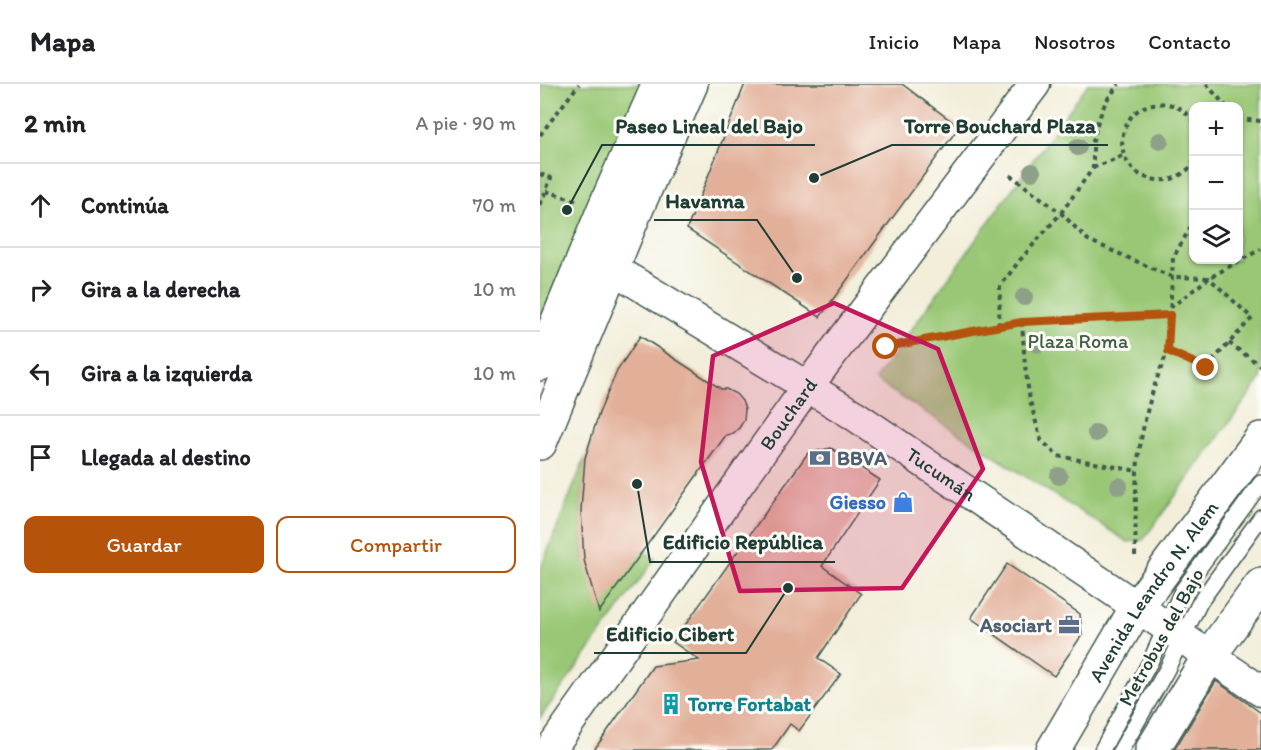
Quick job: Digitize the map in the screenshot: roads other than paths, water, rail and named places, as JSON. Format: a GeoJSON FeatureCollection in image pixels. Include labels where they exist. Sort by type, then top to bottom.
{"type":"FeatureCollection","features":[{"type":"Feature","properties":{"kind":"main road"},"geometry":{"type":"LineString","coordinates":[[540,364],[659,84]]}},
{"type":"Feature","properties":{"kind":"main road"},"geometry":{"type":"LineString","coordinates":[[540,442],[691,84]]}},
{"type":"Feature","properties":{"kind":"main road","name":"Avenida Leandro N. Alem"},"geometry":{"type":"LineString","coordinates":[[1053,750],[1137,607],[1261,439]]}},
{"type":"Feature","properties":{"kind":"main road"},"geometry":{"type":"LineString","coordinates":[[1152,750],[1210,655],[1261,585]]}},
{"type":"Feature","properties":{"kind":"street","name":"Bouchard"},"geometry":{"type":"LineString","coordinates":[[550,750],[808,386],[1035,84]]}},
{"type":"Feature","properties":{"kind":"street","name":"Tucumán"},"geometry":{"type":"LineString","coordinates":[[613,269],[854,415],[1261,691]]}},
{"type":"Feature","properties":{"kind":"lane","name":"Metrobus del Bajo"},"geometry":{"type":"LineString","coordinates":[[1121,750],[1166,671],[1182,591],[1261,483]]}},
{"type":"Feature","properties":{"kind":"lane","name":"Metrobus del Bajo"},"geometry":{"type":"LineString","coordinates":[[1102,750],[1150,662],[1200,602],[1261,517]]}},
{"type":"Feature","properties":{"kind":"place","name":"Torre Bouchard Plaza"},"geometry":{"type":"Point","coordinates":[814,178]}},
{"type":"Feature","properties":{"kind":"place","name":"Paseo Lineal del Bajo"},"geometry":{"type":"Point","coordinates":[567,210]}},
{"type":"Feature","properties":{"kind":"place","name":"Havanna"},"geometry":{"type":"Point","coordinates":[797,278]}},
{"type":"Feature","properties":{"kind":"place","name":"BBVA"},"geometry":{"type":"Point","coordinates":[820,458]}},
{"type":"Feature","properties":{"kind":"place","name":"Edificio República"},"geometry":{"type":"Point","coordinates":[637,484]}},
{"type":"Feature","properties":{"kind":"place","name":"Giesso"},"geometry":{"type":"Point","coordinates":[903,502]}},
{"type":"Feature","properties":{"kind":"place","name":"Edificio Cibert"},"geometry":{"type":"Point","coordinates":[788,588]}},
{"type":"Feature","properties":{"kind":"place","name":"Asociart"},"geometry":{"type":"Point","coordinates":[1069,625]}},
{"type":"Feature","properties":{"kind":"place","name":"Torre Fortabat"},"geometry":{"type":"Point","coordinates":[671,704]}},
{"type":"Feature","properties":{"kind":"park label","name":"Plaza Roma"},"geometry":{"type":"Point","coordinates":[1078,341]}}]}
